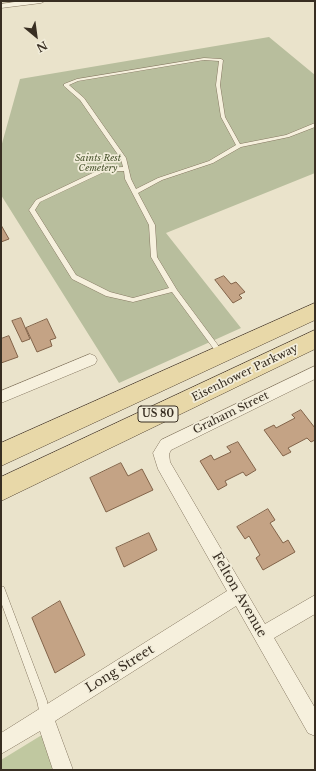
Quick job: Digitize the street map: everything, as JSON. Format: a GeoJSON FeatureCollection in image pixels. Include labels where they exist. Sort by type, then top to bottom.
{"type":"FeatureCollection","features":[{"type":"Feature","properties":{"kind":"main road","name":"US 80"},"geometry":{"type":"LineString","coordinates":[[1,455],[315,311]]}},
{"type":"Feature","properties":{"kind":"main road","name":"Eisenhower Parkway"},"geometry":{"type":"LineString","coordinates":[[1,489],[315,339]]}},
{"type":"Feature","properties":{"kind":"street"},"geometry":{"type":"LineString","coordinates":[[1,6],[42,1]]}},
{"type":"Feature","properties":{"kind":"street"},"geometry":{"type":"LineString","coordinates":[[1,397],[90,360]]}},
{"type":"Feature","properties":{"kind":"street","name":"Graham Street"},"geometry":{"type":"LineString","coordinates":[[163,464],[161,453],[166,445],[315,372]]}},
{"type":"Feature","properties":{"kind":"street","name":"Felton Avenue"},"geometry":{"type":"LineString","coordinates":[[163,464],[315,726]]}},
{"type":"Feature","properties":{"kind":"street","name":"Long Street"},"geometry":{"type":"LineString","coordinates":[[1,744],[239,594]]}},
{"type":"Feature","properties":{"kind":"street"},"geometry":{"type":"LineString","coordinates":[[263,635],[315,604]]}},
{"type":"Feature","properties":{"kind":"street"},"geometry":{"type":"LineString","coordinates":[[44,716],[62,770]]}},
{"type":"Feature","properties":{"kind":"lane"},"geometry":{"type":"LineString","coordinates":[[221,354],[173,289],[154,257],[152,226],[128,179],[124,159],[82,99],[66,85],[77,80],[197,60],[221,60],[218,85],[223,118],[239,146]]}},
{"type":"Feature","properties":{"kind":"lane"},"geometry":{"type":"LineString","coordinates":[[135,192],[160,179],[211,162],[239,146],[287,136],[315,125]]}},
{"type":"Feature","properties":{"kind":"lane"},"geometry":{"type":"LineString","coordinates":[[126,169],[105,169],[38,201],[32,210],[74,277],[108,294],[134,300],[173,289]]}},
{"type":"Feature","properties":{"kind":"lane"},"geometry":{"type":"LineString","coordinates":[[1,590],[42,701],[44,716]]}},
{"type":"Feature","properties":{"kind":"green space","name":"Saints Rest Cemetery"},"geometry":{"type":"Polygon","coordinates":[[[269,37],[315,75],[315,173],[166,233],[241,328],[119,383],[1,195],[1,147],[20,79],[269,37]]]}},
{"type":"Feature","properties":{"kind":"green space"},"geometry":{"type":"Polygon","coordinates":[[[50,730],[63,770],[1,770],[1,760],[50,730]]]}},
{"type":"Feature","properties":{"kind":"building"},"geometry":{"type":"Polygon","coordinates":[[[1,225],[9,239],[1,242],[1,225]]]}},
{"type":"Feature","properties":{"kind":"building"},"geometry":{"type":"Polygon","coordinates":[[[224,276],[231,284],[236,282],[245,292],[239,295],[242,298],[233,303],[215,280],[224,276]]]}},
{"type":"Feature","properties":{"kind":"building"},"geometry":{"type":"Polygon","coordinates":[[[21,318],[30,339],[22,342],[12,321],[21,318]]]}},
{"type":"Feature","properties":{"kind":"building"},"geometry":{"type":"Polygon","coordinates":[[[47,319],[56,338],[50,340],[52,346],[37,352],[26,328],[47,319]]]}},
{"type":"Feature","properties":{"kind":"building"},"geometry":{"type":"Polygon","coordinates":[[[9,336],[18,357],[1,363],[1,339],[9,336]]]}},
{"type":"Feature","properties":{"kind":"building"},"geometry":{"type":"Polygon","coordinates":[[[301,410],[315,428],[315,440],[311,442],[307,438],[288,448],[291,452],[283,456],[264,430],[274,425],[276,428],[295,418],[292,415],[301,410]]]}},
{"type":"Feature","properties":{"kind":"building"},"geometry":{"type":"Polygon","coordinates":[[[238,442],[256,470],[246,476],[243,472],[225,481],[227,485],[218,490],[200,461],[211,455],[214,460],[231,452],[227,447],[238,442]]]}},
{"type":"Feature","properties":{"kind":"building"},"geometry":{"type":"Polygon","coordinates":[[[121,463],[128,476],[142,469],[153,490],[106,512],[90,478],[121,463]]]}},
{"type":"Feature","properties":{"kind":"building"},"geometry":{"type":"Polygon","coordinates":[[[268,509],[275,520],[270,523],[283,543],[288,540],[295,552],[263,570],[256,558],[260,555],[249,536],[245,539],[237,527],[268,509]]]}},
{"type":"Feature","properties":{"kind":"building"},"geometry":{"type":"Polygon","coordinates":[[[149,533],[157,550],[124,567],[116,548],[149,533]]]}},
{"type":"Feature","properties":{"kind":"building"},"geometry":{"type":"Polygon","coordinates":[[[60,601],[85,655],[55,673],[32,618],[60,601]]]}}]}
